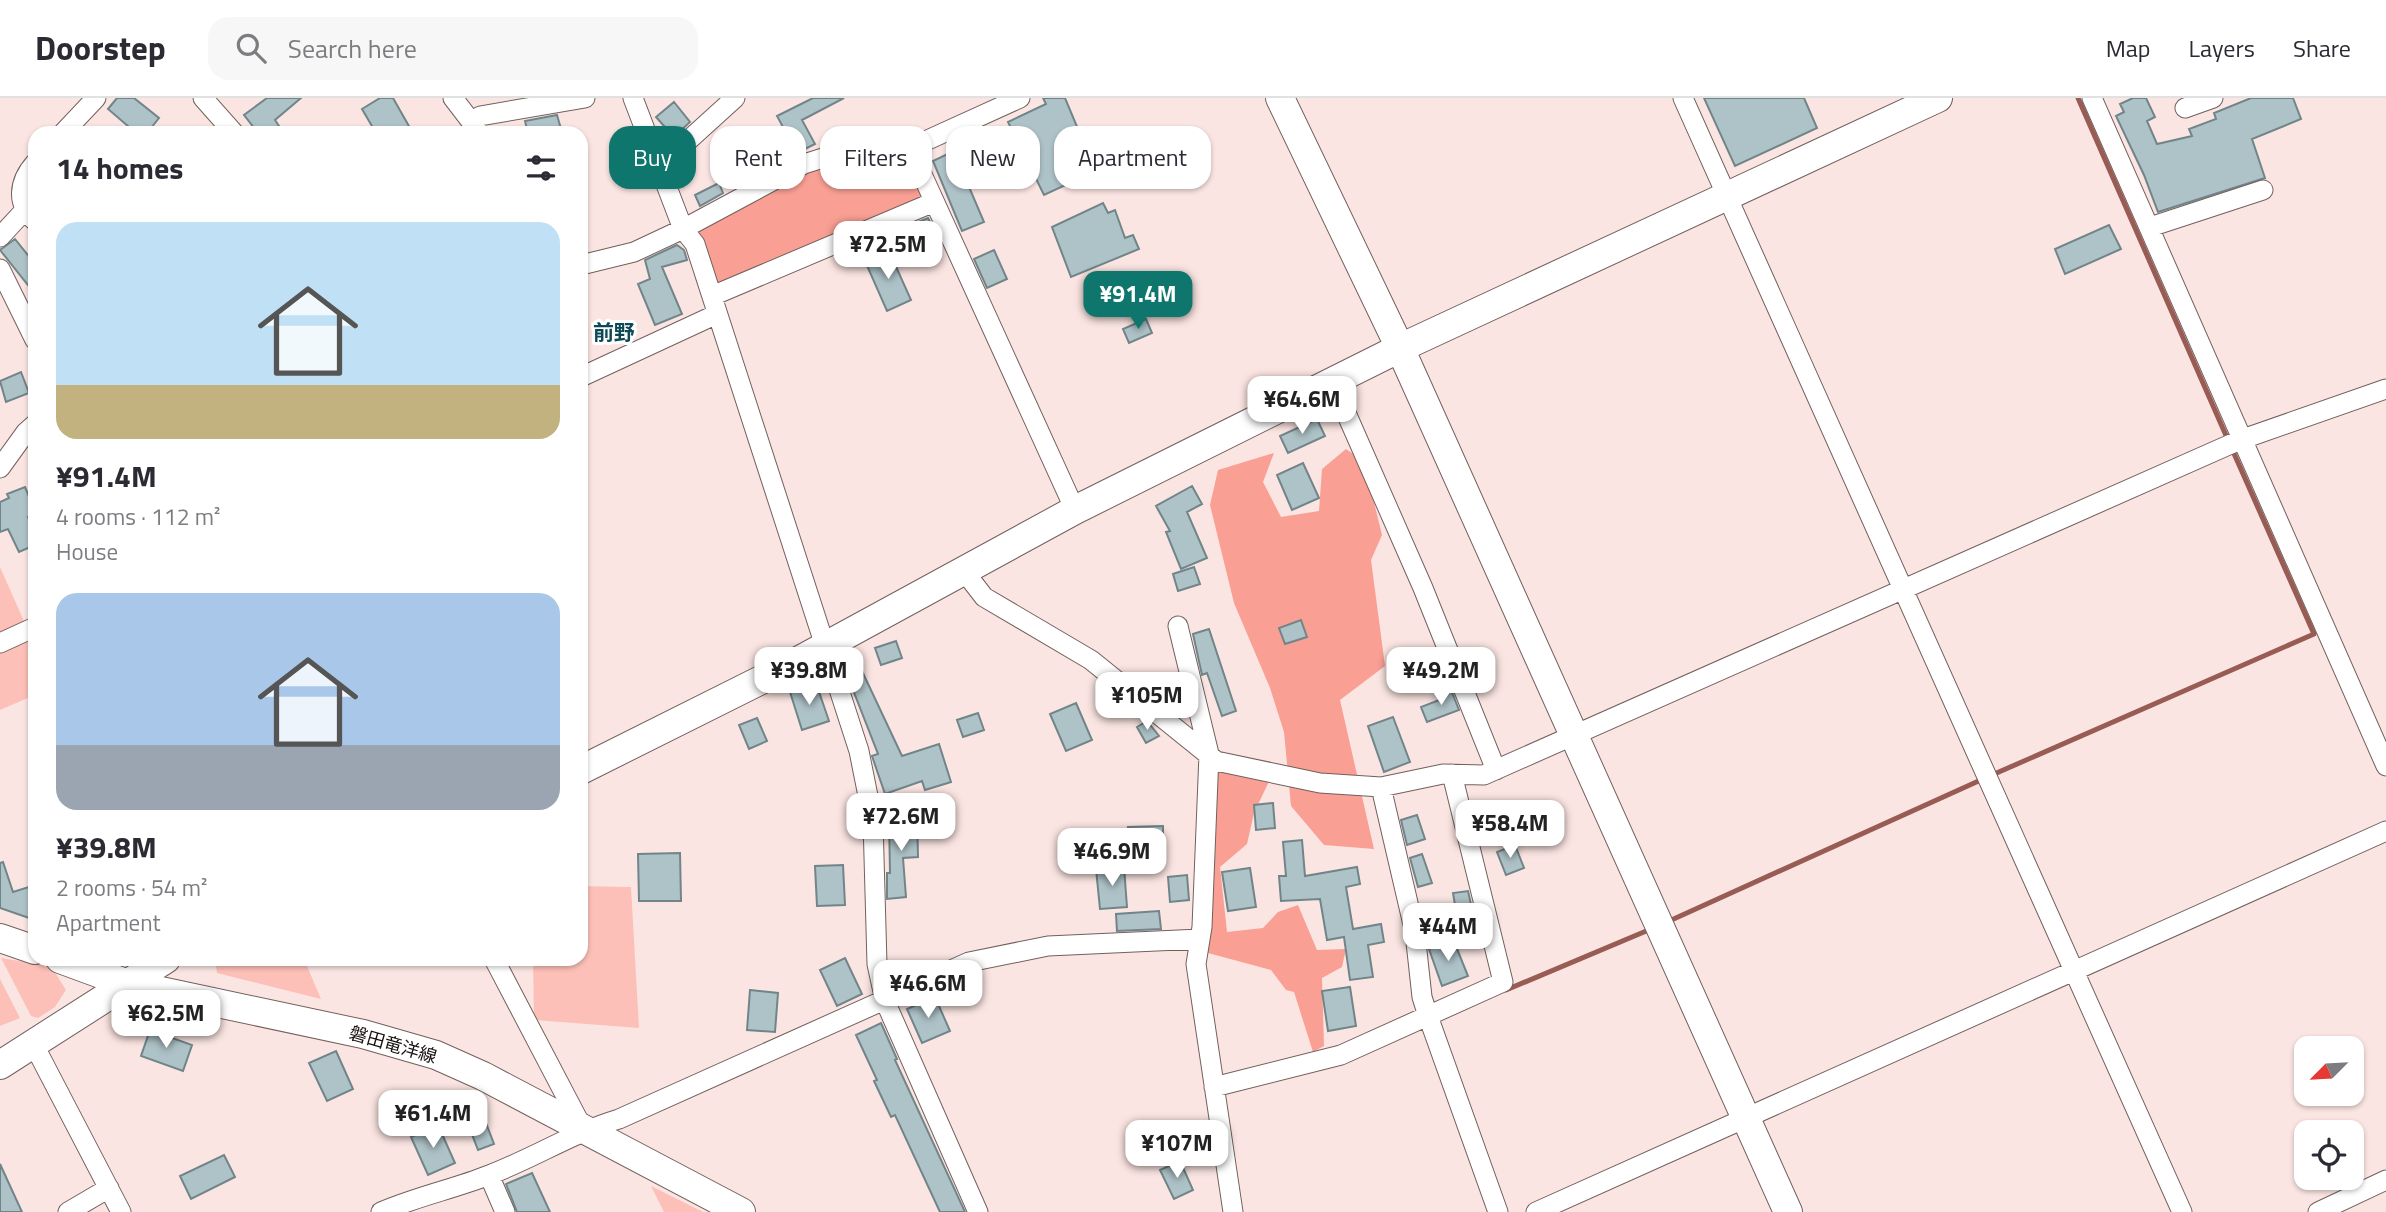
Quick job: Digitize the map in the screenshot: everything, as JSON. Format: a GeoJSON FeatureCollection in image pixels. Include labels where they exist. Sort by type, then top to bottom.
{"type":"FeatureCollection","features":[{"type":"Feature","properties":{"kind":"street"},"geometry":{"type":"LineString","coordinates":[[70,126],[96,98]]}},
{"type":"Feature","properties":{"kind":"street"},"geometry":{"type":"LineString","coordinates":[[203,98],[228,126]]}},
{"type":"Feature","properties":{"kind":"street"},"geometry":{"type":"LineString","coordinates":[[453,98],[479,119],[585,98]]}},
{"type":"Feature","properties":{"kind":"street"},"geometry":{"type":"LineString","coordinates":[[633,98],[644,126]]}},
{"type":"Feature","properties":{"kind":"street"},"geometry":{"type":"LineString","coordinates":[[696,133],[735,98]]}},
{"type":"Feature","properties":{"kind":"street"},"geometry":{"type":"LineString","coordinates":[[932,138],[1020,98]]}},
{"type":"Feature","properties":{"kind":"street"},"geometry":{"type":"LineString","coordinates":[[1280,98],[1400,348],[1788,1212]]}},
{"type":"Feature","properties":{"kind":"street"},"geometry":{"type":"LineString","coordinates":[[1683,98],[2182,1212]]}},
{"type":"Feature","properties":{"kind":"street"},"geometry":{"type":"LineString","coordinates":[[588,766],[826,646],[1075,510],[1332,381],[1938,98]]}},
{"type":"Feature","properties":{"kind":"street"},"geometry":{"type":"LineString","coordinates":[[2092,98],[2386,766]]}},
{"type":"Feature","properties":{"kind":"street"},"geometry":{"type":"LineString","coordinates":[[2185,108],[2213,98]]}},
{"type":"Feature","properties":{"kind":"street"},"geometry":{"type":"LineString","coordinates":[[588,263],[634,252],[804,164],[820,159]]}},
{"type":"Feature","properties":{"kind":"street"},"geometry":{"type":"LineString","coordinates":[[28,171],[24,175],[20,192],[28,213]]}},
{"type":"Feature","properties":{"kind":"street"},"geometry":{"type":"LineString","coordinates":[[667,189],[682,229],[695,244],[859,751],[873,821],[877,964],[885,1001],[978,1212]]}},
{"type":"Feature","properties":{"kind":"street"},"geometry":{"type":"LineString","coordinates":[[928,189],[1075,510]]}},
{"type":"Feature","properties":{"kind":"street"},"geometry":{"type":"LineString","coordinates":[[2150,227],[2263,190]]}},
{"type":"Feature","properties":{"kind":"street"},"geometry":{"type":"LineString","coordinates":[[588,373],[715,305],[934,202]]}},
{"type":"Feature","properties":{"kind":"street"},"geometry":{"type":"LineString","coordinates":[[0,237],[28,217]]}},
{"type":"Feature","properties":{"kind":"street"},"geometry":{"type":"LineString","coordinates":[[0,269],[28,326]]}},
{"type":"Feature","properties":{"kind":"street"},"geometry":{"type":"LineString","coordinates":[[1332,381],[1420,581],[1496,770]]}},
{"type":"Feature","properties":{"kind":"street"},"geometry":{"type":"LineString","coordinates":[[964,571],[984,597],[1091,660],[1216,761],[1320,783],[1381,787],[1452,774],[1484,775],[2240,439],[2386,389]]}},
{"type":"Feature","properties":{"kind":"street"},"geometry":{"type":"LineString","coordinates":[[0,468],[28,430]]}},
{"type":"Feature","properties":{"kind":"street"},"geometry":{"type":"LineString","coordinates":[[1178,626],[1209,754],[1200,939],[1196,964],[1233,1212]]}},
{"type":"Feature","properties":{"kind":"street"},"geometry":{"type":"LineString","coordinates":[[0,643],[28,630]]}},
{"type":"Feature","properties":{"kind":"street"},"geometry":{"type":"LineString","coordinates":[[1214,1087],[1341,1055],[1503,982],[1452,774]]}},
{"type":"Feature","properties":{"kind":"street"},"geometry":{"type":"LineString","coordinates":[[1381,787],[1415,933],[1422,997],[1498,1212]]}},
{"type":"Feature","properties":{"kind":"street"},"geometry":{"type":"LineString","coordinates":[[1536,1212],[2386,831]]}},
{"type":"Feature","properties":{"kind":"street"},"geometry":{"type":"LineString","coordinates":[[0,937],[28,947]]}},
{"type":"Feature","properties":{"kind":"street"},"geometry":{"type":"LineString","coordinates":[[381,1212],[418,1196],[489,1175],[583,1130],[619,1119],[969,962],[1048,946],[1200,939]]}},
{"type":"Feature","properties":{"kind":"street","name":"磐田竜洋線"},"geometry":{"type":"LineString","coordinates":[[79,966],[128,984],[363,1034],[436,1055],[483,1076],[741,1212]]}},
{"type":"Feature","properties":{"kind":"street"},"geometry":{"type":"LineString","coordinates":[[0,1065],[155,966]]}},
{"type":"Feature","properties":{"kind":"street"},"geometry":{"type":"LineString","coordinates":[[498,966],[583,1130]]}},
{"type":"Feature","properties":{"kind":"street"},"geometry":{"type":"LineString","coordinates":[[34,1045],[121,1212]]}},
{"type":"Feature","properties":{"kind":"street"},"geometry":{"type":"LineString","coordinates":[[489,1175],[505,1212]]}},
{"type":"Feature","properties":{"kind":"street"},"geometry":{"type":"LineString","coordinates":[[2318,1212],[2386,1180]]}},
{"type":"Feature","properties":{"kind":"street"},"geometry":{"type":"LineString","coordinates":[[68,1212],[109,1188]]}},
{"type":"Feature","properties":{"kind":"shaded area"},"geometry":{"type":"Polygon","coordinates":[[[820,162],[820,189],[928,189],[934,202],[712,296],[683,229],[757,189],[806,189],[806,164],[820,162]]]}},
{"type":"Feature","properties":{"kind":"shaded area"},"geometry":{"type":"Polygon","coordinates":[[[1346,449],[1355,455],[1371,490],[1382,535],[1371,560],[1385,666],[1340,700],[1374,849],[1324,845],[1291,806],[1284,732],[1270,688],[1234,603],[1210,505],[1218,470],[1274,453],[1263,482],[1281,517],[1319,511],[1322,469],[1346,449]]]}},
{"type":"Feature","properties":{"kind":"shaded area"},"geometry":{"type":"Polygon","coordinates":[[[0,567],[28,630],[28,698],[0,710],[0,567]]]}},
{"type":"Feature","properties":{"kind":"shaded area"},"geometry":{"type":"Polygon","coordinates":[[[1208,763],[1273,773],[1254,813],[1247,844],[1220,867],[1227,932],[1263,928],[1278,912],[1298,905],[1317,950],[1346,949],[1342,967],[1322,978],[1324,1046],[1313,1052],[1294,992],[1286,990],[1271,970],[1208,953],[1208,763]]]}},
{"type":"Feature","properties":{"kind":"shaded area"},"geometry":{"type":"Polygon","coordinates":[[[588,886],[631,887],[639,1028],[534,1020],[533,966],[588,966],[588,886]]]}},
{"type":"Feature","properties":{"kind":"shaded area"},"geometry":{"type":"Polygon","coordinates":[[[1,958],[28,962],[28,966],[51,966],[66,990],[55,1007],[38,1018],[31,1016],[1,958]]]}},
{"type":"Feature","properties":{"kind":"shaded area"},"geometry":{"type":"Polygon","coordinates":[[[216,966],[307,966],[321,999],[217,973],[216,966]]]}},
{"type":"Feature","properties":{"kind":"shaded area"},"geometry":{"type":"Polygon","coordinates":[[[0,979],[20,1018],[0,1026],[0,979]]]}},
{"type":"Feature","properties":{"kind":"shaded area"},"geometry":{"type":"Polygon","coordinates":[[[651,1186],[703,1212],[664,1212],[651,1186]]]}},
{"type":"Feature","properties":{"kind":"building"},"geometry":{"type":"Polygon","coordinates":[[[117,98],[134,98],[159,118],[153,126],[128,126],[108,109],[117,98]]]}},
{"type":"Feature","properties":{"kind":"building"},"geometry":{"type":"Polygon","coordinates":[[[267,98],[301,98],[275,120],[279,126],[253,126],[244,115],[267,98]]]}},
{"type":"Feature","properties":{"kind":"building"},"geometry":{"type":"Polygon","coordinates":[[[380,98],[393,98],[409,126],[372,126],[362,109],[380,98]]]}},
{"type":"Feature","properties":{"kind":"building"},"geometry":{"type":"Polygon","coordinates":[[[813,98],[844,98],[802,120],[805,126],[782,126],[777,116],[813,98]]]}},
{"type":"Feature","properties":{"kind":"building"},"geometry":{"type":"Polygon","coordinates":[[[1043,98],[1065,98],[1077,126],[1054,126],[1054,189],[1057,189],[1044,195],[1040,187],[1040,126],[1010,126],[1008,122],[1046,104],[1043,98]]]}},
{"type":"Feature","properties":{"kind":"building"},"geometry":{"type":"Polygon","coordinates":[[[1704,98],[1804,98],[1817,128],[1735,166],[1704,98]]]}},
{"type":"Feature","properties":{"kind":"building"},"geometry":{"type":"Polygon","coordinates":[[[2133,98],[2146,98],[2155,117],[2147,121],[2157,144],[2192,136],[2189,129],[2216,119],[2214,113],[2251,98],[2293,98],[2301,119],[2252,139],[2265,178],[2158,212],[2116,116],[2124,112],[2120,104],[2133,98]]]}},
{"type":"Feature","properties":{"kind":"building"},"geometry":{"type":"Polygon","coordinates":[[[674,102],[690,122],[686,126],[664,126],[656,117],[674,102]]]}},
{"type":"Feature","properties":{"kind":"building"},"geometry":{"type":"Polygon","coordinates":[[[557,115],[560,126],[526,126],[525,121],[557,115]]]}},
{"type":"Feature","properties":{"kind":"building"},"geometry":{"type":"Polygon","coordinates":[[[806,127],[815,144],[806,148],[806,127]]]}},
{"type":"Feature","properties":{"kind":"building"},"geometry":{"type":"Polygon","coordinates":[[[946,155],[946,189],[970,189],[984,222],[962,231],[933,161],[946,155]]]}},
{"type":"Feature","properties":{"kind":"building"},"geometry":{"type":"Polygon","coordinates":[[[710,188],[721,189],[723,193],[700,206],[695,195],[710,188]]]}},
{"type":"Feature","properties":{"kind":"building"},"geometry":{"type":"Polygon","coordinates":[[[1103,203],[1108,213],[1115,210],[1125,238],[1133,235],[1139,249],[1071,277],[1052,227],[1103,203]]]}},
{"type":"Feature","properties":{"kind":"building"},"geometry":{"type":"Polygon","coordinates":[[[928,218],[936,234],[909,247],[901,229],[928,218]]]}},
{"type":"Feature","properties":{"kind":"building"},"geometry":{"type":"Polygon","coordinates":[[[2109,225],[2121,249],[2065,274],[2055,249],[2109,225]]]}},
{"type":"Feature","properties":{"kind":"building"},"geometry":{"type":"Polygon","coordinates":[[[15,239],[28,255],[28,285],[0,250],[15,239]]]}},
{"type":"Feature","properties":{"kind":"building"},"geometry":{"type":"Polygon","coordinates":[[[677,245],[684,250],[687,260],[662,267],[682,314],[655,325],[638,284],[650,279],[645,260],[677,245]]]}},
{"type":"Feature","properties":{"kind":"building"},"geometry":{"type":"Polygon","coordinates":[[[994,250],[1007,279],[987,288],[974,259],[994,250]]]}},
{"type":"Feature","properties":{"kind":"building"},"geometry":{"type":"Polygon","coordinates":[[[889,251],[911,300],[887,311],[865,261],[889,251]]]}},
{"type":"Feature","properties":{"kind":"building"},"geometry":{"type":"Polygon","coordinates":[[[1146,319],[1152,333],[1129,343],[1123,329],[1146,319]]]}},
{"type":"Feature","properties":{"kind":"building"},"geometry":{"type":"Polygon","coordinates":[[[21,372],[28,393],[6,402],[0,381],[21,372]]]}},
{"type":"Feature","properties":{"kind":"building"},"geometry":{"type":"Polygon","coordinates":[[[1317,419],[1325,436],[1288,453],[1280,436],[1317,419]]]}},
{"type":"Feature","properties":{"kind":"building"},"geometry":{"type":"Polygon","coordinates":[[[1303,463],[1319,498],[1292,510],[1277,475],[1303,463]]]}},
{"type":"Feature","properties":{"kind":"building"},"geometry":{"type":"Polygon","coordinates":[[[1192,486],[1202,504],[1187,512],[1207,558],[1181,569],[1166,532],[1170,531],[1156,506],[1192,486]]]}},
{"type":"Feature","properties":{"kind":"building"},"geometry":{"type":"Polygon","coordinates":[[[25,487],[28,494],[28,548],[19,552],[8,529],[0,532],[0,502],[9,498],[7,494],[25,487]]]}},
{"type":"Feature","properties":{"kind":"building"},"geometry":{"type":"Polygon","coordinates":[[[1194,567],[1200,584],[1178,591],[1173,574],[1194,567]]]}},
{"type":"Feature","properties":{"kind":"building"},"geometry":{"type":"Polygon","coordinates":[[[1301,620],[1307,637],[1285,644],[1279,628],[1301,620]]]}},
{"type":"Feature","properties":{"kind":"building"},"geometry":{"type":"Polygon","coordinates":[[[1209,629],[1236,711],[1222,716],[1207,673],[1202,675],[1193,634],[1209,629]]]}},
{"type":"Feature","properties":{"kind":"building"},"geometry":{"type":"Polygon","coordinates":[[[896,641],[902,658],[881,665],[875,648],[896,641]]]}},
{"type":"Feature","properties":{"kind":"building"},"geometry":{"type":"Polygon","coordinates":[[[862,671],[902,756],[939,744],[951,782],[925,790],[922,781],[885,794],[872,756],[878,754],[848,677],[862,671]]]}},
{"type":"Feature","properties":{"kind":"building"},"geometry":{"type":"Polygon","coordinates":[[[816,683],[829,721],[802,730],[790,692],[816,683]]]}},
{"type":"Feature","properties":{"kind":"building"},"geometry":{"type":"Polygon","coordinates":[[[1451,690],[1459,710],[1427,722],[1421,707],[1442,699],[1440,694],[1451,690]]]}},
{"type":"Feature","properties":{"kind":"building"},"geometry":{"type":"Polygon","coordinates":[[[1111,692],[1124,704],[1111,713],[1101,699],[1111,692]]]}},
{"type":"Feature","properties":{"kind":"building"},"geometry":{"type":"Polygon","coordinates":[[[1076,703],[1092,740],[1066,751],[1050,714],[1076,703]]]}},
{"type":"Feature","properties":{"kind":"building"},"geometry":{"type":"Polygon","coordinates":[[[978,713],[984,730],[963,737],[957,720],[978,713]]]}},
{"type":"Feature","properties":{"kind":"building"},"geometry":{"type":"Polygon","coordinates":[[[1393,717],[1410,762],[1384,772],[1368,726],[1393,717]]]}},
{"type":"Feature","properties":{"kind":"building"},"geometry":{"type":"Polygon","coordinates":[[[757,718],[767,741],[749,749],[739,725],[757,718]]]}},
{"type":"Feature","properties":{"kind":"building"},"geometry":{"type":"Polygon","coordinates":[[[1147,721],[1159,736],[1146,743],[1137,727],[1147,721]]]}},
{"type":"Feature","properties":{"kind":"building"},"geometry":{"type":"Polygon","coordinates":[[[1273,803],[1275,828],[1256,830],[1254,805],[1273,803]]]}},
{"type":"Feature","properties":{"kind":"building"},"geometry":{"type":"Polygon","coordinates":[[[1491,805],[1501,828],[1483,835],[1474,812],[1491,805]]]}},
{"type":"Feature","properties":{"kind":"building"},"geometry":{"type":"Polygon","coordinates":[[[1417,815],[1425,839],[1407,845],[1401,820],[1417,815]]]}},
{"type":"Feature","properties":{"kind":"building"},"geometry":{"type":"Polygon","coordinates":[[[889,818],[917,818],[918,857],[903,858],[906,897],[887,899],[887,873],[890,873],[889,818]]]}},
{"type":"Feature","properties":{"kind":"building"},"geometry":{"type":"Polygon","coordinates":[[[1163,826],[1163,842],[1160,842],[1163,863],[1131,868],[1128,827],[1163,826]]]}},
{"type":"Feature","properties":{"kind":"building"},"geometry":{"type":"Polygon","coordinates":[[[1302,840],[1305,876],[1357,867],[1360,884],[1346,887],[1353,929],[1381,924],[1384,942],[1368,945],[1373,977],[1350,980],[1344,937],[1327,940],[1320,899],[1281,901],[1279,876],[1286,876],[1283,842],[1302,840]]]}},
{"type":"Feature","properties":{"kind":"building"},"geometry":{"type":"Polygon","coordinates":[[[1515,845],[1524,868],[1506,875],[1497,852],[1515,845]]]}},
{"type":"Feature","properties":{"kind":"building"},"geometry":{"type":"Polygon","coordinates":[[[680,853],[681,901],[639,901],[638,854],[680,853]]]}},
{"type":"Feature","properties":{"kind":"building"},"geometry":{"type":"Polygon","coordinates":[[[1422,854],[1432,883],[1418,887],[1410,858],[1422,854]]]}},
{"type":"Feature","properties":{"kind":"building"},"geometry":{"type":"Polygon","coordinates":[[[3,862],[13,892],[28,887],[28,918],[0,908],[0,863],[3,862]]]}},
{"type":"Feature","properties":{"kind":"building"},"geometry":{"type":"Polygon","coordinates":[[[843,865],[845,905],[817,906],[815,866],[843,865]]]}},
{"type":"Feature","properties":{"kind":"building"},"geometry":{"type":"Polygon","coordinates":[[[1124,867],[1127,907],[1100,909],[1096,869],[1124,867]]]}},
{"type":"Feature","properties":{"kind":"building"},"geometry":{"type":"Polygon","coordinates":[[[1250,868],[1256,907],[1228,911],[1222,872],[1250,868]]]}},
{"type":"Feature","properties":{"kind":"building"},"geometry":{"type":"Polygon","coordinates":[[[1187,875],[1189,900],[1170,902],[1168,877],[1187,875]]]}},
{"type":"Feature","properties":{"kind":"building"},"geometry":{"type":"Polygon","coordinates":[[[1468,891],[1472,909],[1456,911],[1453,893],[1468,891]]]}},
{"type":"Feature","properties":{"kind":"building"},"geometry":{"type":"Polygon","coordinates":[[[1159,911],[1161,929],[1117,931],[1116,914],[1159,911]]]}},
{"type":"Feature","properties":{"kind":"building"},"geometry":{"type":"Polygon","coordinates":[[[1453,939],[1468,976],[1442,986],[1429,949],[1453,939]]]}},
{"type":"Feature","properties":{"kind":"building"},"geometry":{"type":"Polygon","coordinates":[[[845,958],[862,994],[837,1006],[820,970],[845,958]]]}},
{"type":"Feature","properties":{"kind":"building"},"geometry":{"type":"Polygon","coordinates":[[[1350,987],[1356,1026],[1328,1031],[1322,991],[1350,987]]]}},
{"type":"Feature","properties":{"kind":"building"},"geometry":{"type":"Polygon","coordinates":[[[750,990],[778,993],[775,1032],[747,1030],[750,990]]]}},
{"type":"Feature","properties":{"kind":"building"},"geometry":{"type":"Polygon","coordinates":[[[935,997],[950,1031],[922,1043],[907,1009],[935,997]]]}},
{"type":"Feature","properties":{"kind":"building"},"geometry":{"type":"Polygon","coordinates":[[[881,1023],[897,1059],[895,1060],[965,1212],[940,1212],[895,1115],[891,1117],[874,1081],[877,1080],[856,1035],[881,1023]]]}},
{"type":"Feature","properties":{"kind":"building"},"geometry":{"type":"Polygon","coordinates":[[[150,1030],[192,1045],[183,1071],[141,1056],[150,1030]]]}},
{"type":"Feature","properties":{"kind":"building"},"geometry":{"type":"Polygon","coordinates":[[[336,1051],[353,1089],[327,1101],[309,1063],[336,1051]]]}},
{"type":"Feature","properties":{"kind":"building"},"geometry":{"type":"Polygon","coordinates":[[[486,1123],[494,1144],[478,1150],[470,1129],[486,1123]]]}},
{"type":"Feature","properties":{"kind":"building"},"geometry":{"type":"Polygon","coordinates":[[[438,1125],[455,1163],[428,1175],[411,1137],[438,1125]]]}},
{"type":"Feature","properties":{"kind":"building"},"geometry":{"type":"Polygon","coordinates":[[[224,1155],[235,1177],[191,1199],[180,1176],[224,1155]]]}},
{"type":"Feature","properties":{"kind":"building"},"geometry":{"type":"Polygon","coordinates":[[[1180,1161],[1193,1190],[1174,1199],[1160,1170],[1180,1161]]]}},
{"type":"Feature","properties":{"kind":"building"},"geometry":{"type":"Polygon","coordinates":[[[0,1164],[22,1212],[0,1212],[0,1164]]]}},
{"type":"Feature","properties":{"kind":"building"},"geometry":{"type":"Polygon","coordinates":[[[532,1173],[550,1212],[517,1212],[506,1184],[532,1173]]]}},
{"type":"Feature","properties":{"kind":"waterway"},"geometry":{"type":"LineString","coordinates":[[2078,98],[2228,440]]}},
{"type":"Feature","properties":{"kind":"waterway"},"geometry":{"type":"LineString","coordinates":[[1992,775],[2314,634],[2232,449]]}},
{"type":"Feature","properties":{"kind":"waterway"},"geometry":{"type":"LineString","coordinates":[[1667,922],[1983,779]]}},
{"type":"Feature","properties":{"kind":"waterway"},"geometry":{"type":"LineString","coordinates":[[1506,990],[1651,929]]}},
{"type":"Feature","properties":{"kind":"district","name":"前野"},"geometry":{"type":"Point","coordinates":[614,333]}}]}
